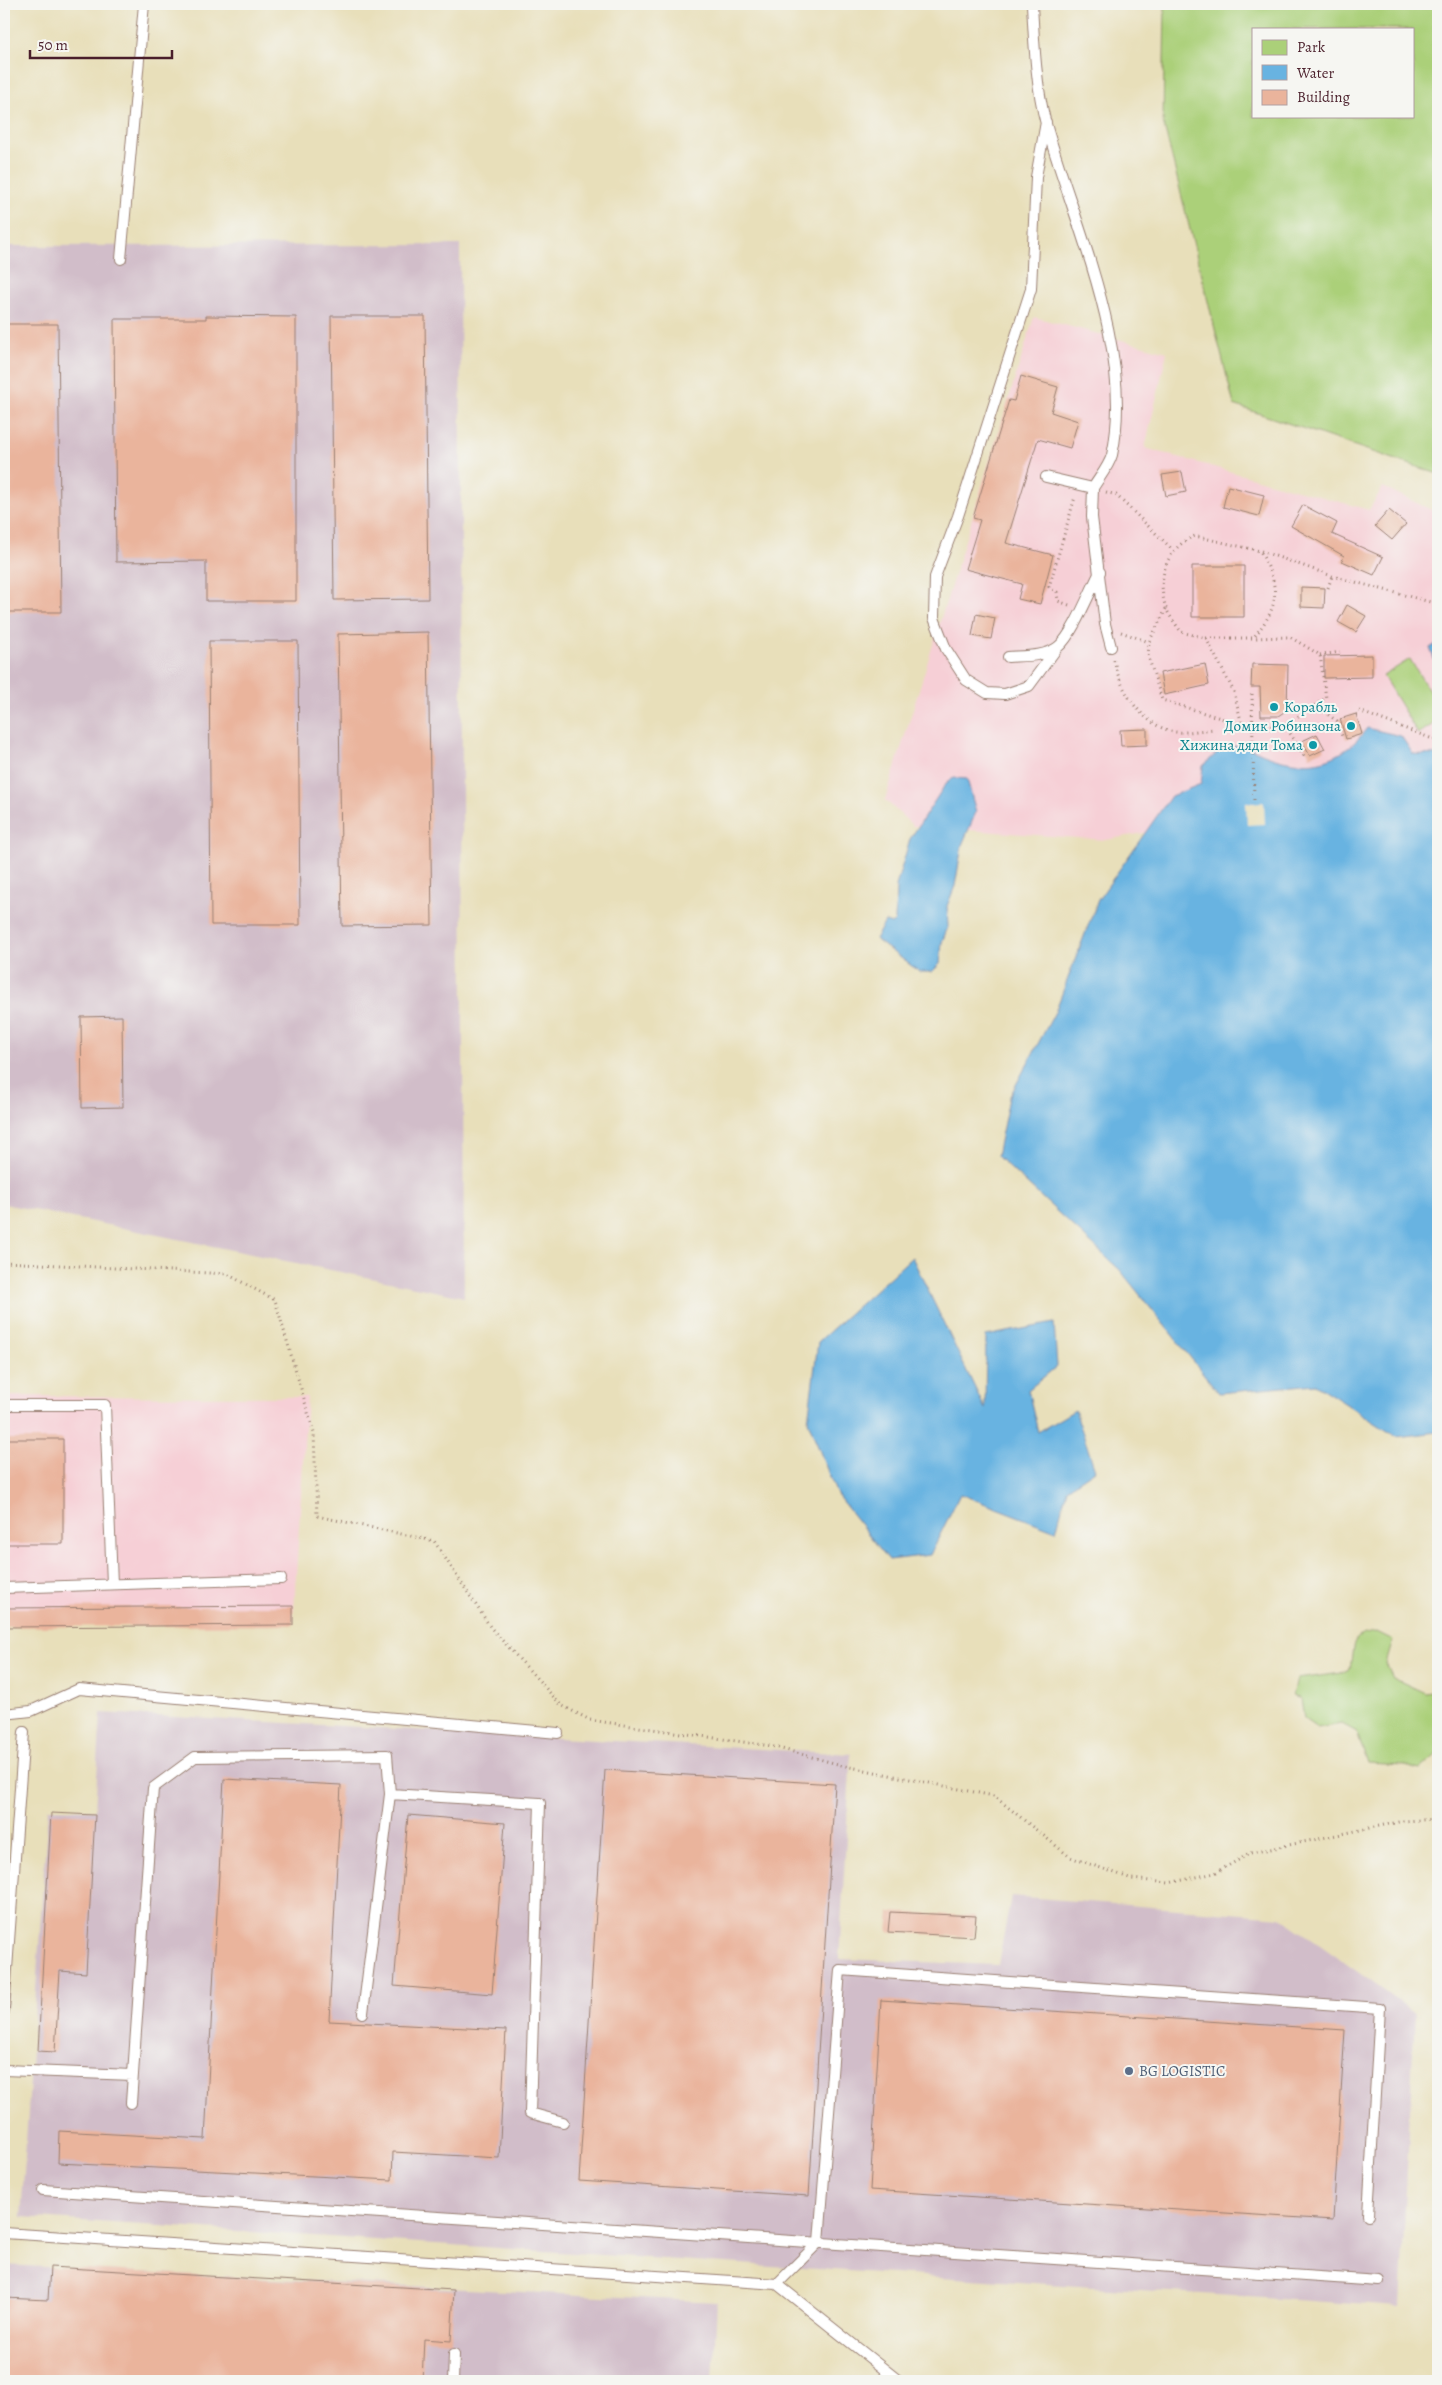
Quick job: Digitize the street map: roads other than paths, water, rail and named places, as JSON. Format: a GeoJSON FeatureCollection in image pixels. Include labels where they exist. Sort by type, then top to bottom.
{"type":"FeatureCollection","features":[{"type":"Feature","properties":{"kind":"lane"},"geometry":{"type":"LineString","coordinates":[[120,259],[144,4]]}},
{"type":"Feature","properties":{"kind":"lane"},"geometry":{"type":"LineString","coordinates":[[1032,4],[1034,47],[1046,122],[1097,285],[1109,336],[1118,406],[1111,458],[1093,488],[1092,517],[1105,624],[1111,647]]}},
{"type":"Feature","properties":{"kind":"lane"},"geometry":{"type":"LineString","coordinates":[[1046,122],[1036,177],[1031,289],[958,516],[935,577],[934,618],[946,649],[966,680],[987,694],[1005,694],[1030,686],[1068,635],[1100,572]]}},
{"type":"Feature","properties":{"kind":"lane"},"geometry":{"type":"LineString","coordinates":[[1046,477],[1093,488]]}},
{"type":"Feature","properties":{"kind":"lane"},"geometry":{"type":"LineString","coordinates":[[1008,657],[1037,655],[1057,648]]}},
{"type":"Feature","properties":{"kind":"lane"},"geometry":{"type":"LineString","coordinates":[[4,1405],[105,1405],[112,1584]]}},
{"type":"Feature","properties":{"kind":"lane"},"geometry":{"type":"LineString","coordinates":[[4,1588],[281,1580]]}},
{"type":"Feature","properties":{"kind":"lane"},"geometry":{"type":"LineString","coordinates":[[4,1714],[31,1711],[79,1689],[558,1733]]}},
{"type":"Feature","properties":{"kind":"lane"},"geometry":{"type":"LineString","coordinates":[[4,2011],[24,1732]]}},
{"type":"Feature","properties":{"kind":"lane"},"geometry":{"type":"LineString","coordinates":[[131,2103],[153,1788],[195,1757],[387,1755],[390,1794],[363,2013]]}},
{"type":"Feature","properties":{"kind":"lane"},"geometry":{"type":"LineString","coordinates":[[390,1794],[540,1803],[530,2113],[563,2122]]}},
{"type":"Feature","properties":{"kind":"lane"},"geometry":{"type":"LineString","coordinates":[[778,2284],[819,2242],[840,1970],[1380,2008],[1368,2215]]}},
{"type":"Feature","properties":{"kind":"lane"},"geometry":{"type":"LineString","coordinates":[[4,2070],[133,2075]]}},
{"type":"Feature","properties":{"kind":"lane"},"geometry":{"type":"LineString","coordinates":[[43,2190],[1379,2281]]}},
{"type":"Feature","properties":{"kind":"lane"},"geometry":{"type":"LineString","coordinates":[[4,2232],[778,2284],[899,2381]]}},
{"type":"Feature","properties":{"kind":"lane"},"geometry":{"type":"LineString","coordinates":[[453,2381],[454,2354]]}},
{"type":"Feature","properties":{"kind":"water"},"geometry":{"type":"Polygon","coordinates":[[[1438,643],[1438,669],[1430,648],[1438,643]]]}},
{"type":"Feature","properties":{"kind":"water"},"geometry":{"type":"Polygon","coordinates":[[[1367,728],[1401,736],[1413,754],[1438,755],[1438,1432],[1397,1437],[1315,1384],[1219,1393],[1120,1270],[997,1156],[1009,1098],[1055,1012],[1098,900],[1171,796],[1201,784],[1203,766],[1219,751],[1243,744],[1277,759],[1310,763],[1325,760],[1340,753],[1354,743],[1367,728]]]}},
{"type":"Feature","properties":{"kind":"water"},"geometry":{"type":"Polygon","coordinates":[[[954,778],[967,779],[976,812],[962,845],[955,886],[947,906],[948,927],[942,942],[940,964],[932,972],[920,972],[875,939],[885,922],[892,924],[895,921],[896,886],[910,839],[947,782],[954,778]]]}},
{"type":"Feature","properties":{"kind":"water"},"geometry":{"type":"Polygon","coordinates":[[[912,1257],[985,1409],[986,1336],[1054,1323],[1057,1366],[1028,1390],[1038,1432],[1075,1410],[1095,1470],[1067,1489],[1056,1531],[960,1494],[930,1555],[889,1560],[837,1495],[808,1421],[818,1342],[912,1257]]]}},
{"type":"Feature","properties":{"kind":"place","name":"Корабль"},"geometry":{"type":"Point","coordinates":[1274,707]}},
{"type":"Feature","properties":{"kind":"place","name":"Домик Робинзона"},"geometry":{"type":"Point","coordinates":[1351,726]}},
{"type":"Feature","properties":{"kind":"place","name":"Хижина дяди Тома"},"geometry":{"type":"Point","coordinates":[1313,745]}},
{"type":"Feature","properties":{"kind":"place","name":"BG LOGISTIC"},"geometry":{"type":"Point","coordinates":[1129,2071]}}]}
